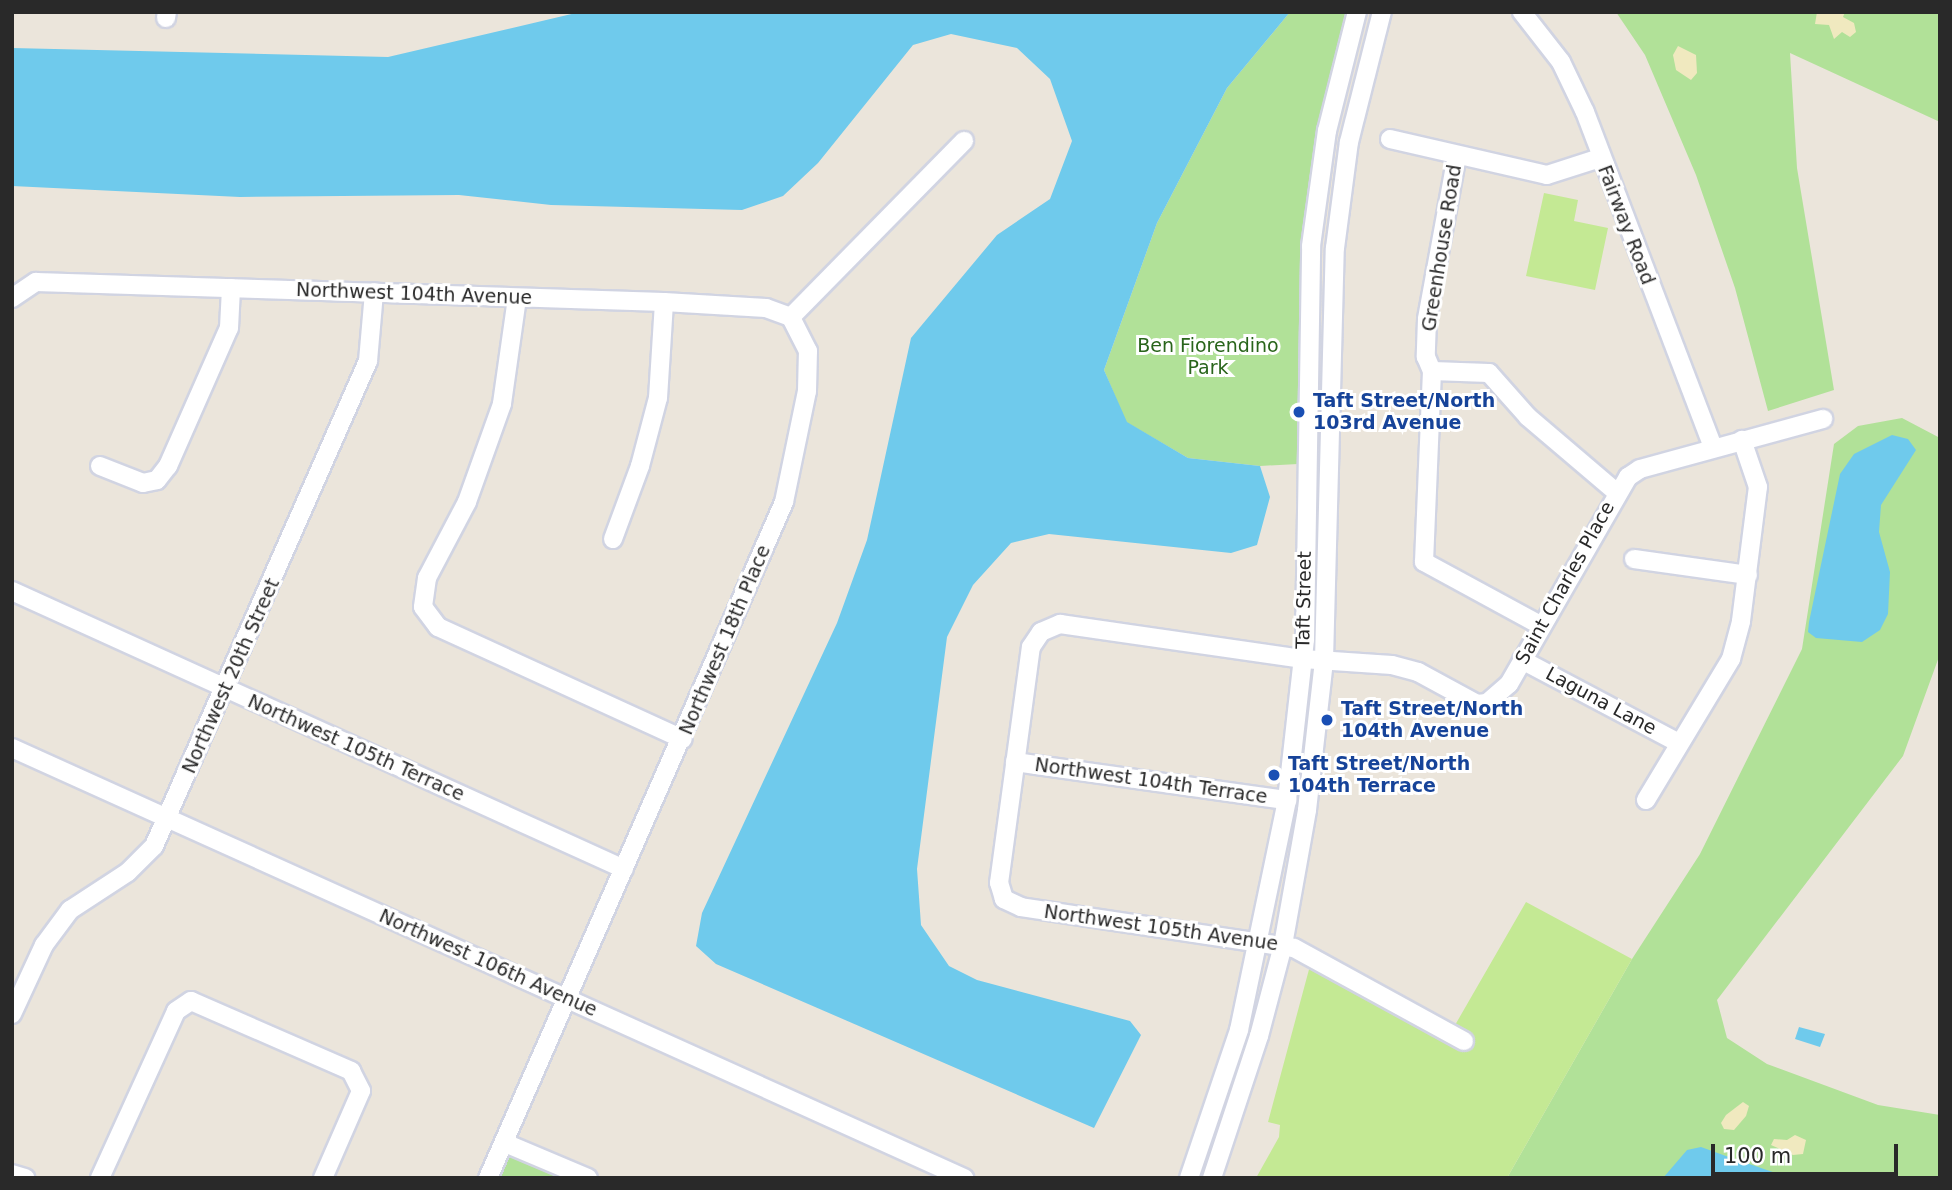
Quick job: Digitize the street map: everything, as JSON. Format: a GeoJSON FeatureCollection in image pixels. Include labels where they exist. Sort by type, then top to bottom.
{"type":"FeatureCollection","features":[{"type":"Feature","properties":{"kind":"street","name":"Taft Street"},"geometry":{"type":"LineString","coordinates":[[1189,1178],[1239,1030],[1261,942],[1313,660],[1311,246],[1327,131],[1357,12]]}},
{"type":"Feature","properties":{"kind":"street","name":"Taft Street"},"geometry":{"type":"LineString","coordinates":[[1212,1178],[1259,1036],[1283,945],[1307,810],[1335,248],[1349,142],[1382,12]]}},
{"type":"Feature","properties":{"kind":"street","name":"Fairway Road"},"geometry":{"type":"LineString","coordinates":[[1522,12],[1562,62],[1713,447]]}},
{"type":"Feature","properties":{"kind":"street"},"geometry":{"type":"LineString","coordinates":[[1390,139],[1547,175],[1600,158]]}},
{"type":"Feature","properties":{"kind":"street"},"geometry":{"type":"LineString","coordinates":[[791,317],[964,141]]}},
{"type":"Feature","properties":{"kind":"street","name":"Greenhouse Road"},"geometry":{"type":"LineString","coordinates":[[1457,155],[1427,319],[1426,357],[1432,371],[1424,562],[1542,626]]}},
{"type":"Feature","properties":{"kind":"street","name":"Northwest 104th Avenue"},"geometry":{"type":"LineString","coordinates":[[12,298],[36,282],[664,302],[766,308],[791,317]]}},
{"type":"Feature","properties":{"kind":"street"},"geometry":{"type":"LineString","coordinates":[[100,466],[143,483],[158,480],[168,466],[229,328],[231,288]]}},
{"type":"Feature","properties":{"kind":"street","name":"Northwest 20th Street"},"geometry":{"type":"LineString","coordinates":[[12,1014],[44,945],[70,910],[128,872],[154,846],[368,361],[373,292]]}},
{"type":"Feature","properties":{"kind":"street"},"geometry":{"type":"LineString","coordinates":[[517,298],[502,404],[467,502],[428,578],[424,607],[438,627],[683,739]]}},
{"type":"Feature","properties":{"kind":"street"},"geometry":{"type":"LineString","coordinates":[[613,539],[640,466],[658,398],[664,302]]}},
{"type":"Feature","properties":{"kind":"street","name":"Northwest 18th Place"},"geometry":{"type":"LineString","coordinates":[[488,1178],[683,739],[784,502],[807,391],[808,351],[791,317]]}},
{"type":"Feature","properties":{"kind":"street"},"geometry":{"type":"LineString","coordinates":[[1432,371],[1489,373],[1528,417],[1616,492]]}},
{"type":"Feature","properties":{"kind":"street","name":"Saint Charles Place"},"geometry":{"type":"LineString","coordinates":[[1313,660],[1407,668],[1477,704],[1504,691],[1616,492],[1640,469],[1823,419]]}},
{"type":"Feature","properties":{"kind":"street"},"geometry":{"type":"LineString","coordinates":[[1646,800],[1731,659],[1748,575],[1758,486],[1742,440]]}},
{"type":"Feature","properties":{"kind":"street"},"geometry":{"type":"LineString","coordinates":[[1634,559],[1748,575]]}},
{"type":"Feature","properties":{"kind":"street","name":"Northwest 105th Terrace"},"geometry":{"type":"LineString","coordinates":[[12,591],[624,869]]}},
{"type":"Feature","properties":{"kind":"street"},"geometry":{"type":"LineString","coordinates":[[1015,762],[1031,647],[1041,632],[1060,624],[1313,660]]}},
{"type":"Feature","properties":{"kind":"street","name":"Laguna Lane"},"geometry":{"type":"LineString","coordinates":[[1522,660],[1679,743]]}},
{"type":"Feature","properties":{"kind":"street","name":"Northwest 106th Avenue"},"geometry":{"type":"LineString","coordinates":[[12,748],[964,1178]]}},
{"type":"Feature","properties":{"kind":"street","name":"Northwest 104th Terrace"},"geometry":{"type":"LineString","coordinates":[[1015,762],[1287,800]]}},
{"type":"Feature","properties":{"kind":"street","name":"Northwest 105th Avenue"},"geometry":{"type":"LineString","coordinates":[[1015,762],[999,883],[1004,899],[1021,907],[1283,945],[1308,954],[1464,1041]]}},
{"type":"Feature","properties":{"kind":"street"},"geometry":{"type":"LineString","coordinates":[[100,1178],[176,1011],[191,1001],[351,1071],[361,1091],[323,1178]]}},
{"type":"Feature","properties":{"kind":"street"},"geometry":{"type":"LineString","coordinates":[[1239,1030],[1259,1036]]}},
{"type":"Feature","properties":{"kind":"street"},"geometry":{"type":"LineString","coordinates":[[505,1143],[588,1178]]}},
{"type":"Feature","properties":{"kind":"street"},"geometry":{"type":"LineString","coordinates":[[12,1174],[25,1178]]}},
{"type":"Feature","properties":{"kind":"green space","name":"Ben Fiorendino Park"},"geometry":{"type":"Polygon","coordinates":[[[1290,12],[1346,12],[1323,117],[1298,464],[1260,466],[1188,458],[1126,422],[1104,370],[1157,223],[1227,88],[1290,12]]]}},
{"type":"Feature","properties":{"kind":"green space"},"geometry":{"type":"Polygon","coordinates":[[[1616,12],[1940,12],[1940,122],[1790,53],[1797,168],[1834,390],[1768,411],[1735,288],[1696,175],[1645,55],[1616,12]]]}},
{"type":"Feature","properties":{"kind":"green space"},"geometry":{"type":"Polygon","coordinates":[[[1544,193],[1578,200],[1574,221],[1608,228],[1595,290],[1526,276],[1544,193]]]}},
{"type":"Feature","properties":{"kind":"green space"},"geometry":{"type":"Polygon","coordinates":[[[1902,418],[1940,438],[1940,654],[1903,756],[1717,1000],[1727,1038],[1767,1064],[1878,1105],[1940,1115],[1940,1178],[1507,1178],[1632,959],[1700,854],[1802,649],[1834,444],[1858,426],[1902,418]]]}},
{"type":"Feature","properties":{"kind":"green space"},"geometry":{"type":"Polygon","coordinates":[[[1526,902],[1632,959],[1507,1178],[1256,1178],[1279,1137],[1280,1125],[1268,1122],[1311,962],[1447,1039],[1526,902]]]}},
{"type":"Feature","properties":{"kind":"green space"},"geometry":{"type":"Polygon","coordinates":[[[505,1143],[588,1178],[488,1178],[505,1143]]]}},
{"type":"Feature","properties":{"kind":"sand"},"geometry":{"type":"Polygon","coordinates":[[[1817,12],[1845,12],[1843,17],[1854,23],[1856,32],[1850,37],[1842,32],[1834,39],[1829,25],[1815,24],[1817,12]]]}},
{"type":"Feature","properties":{"kind":"sand"},"geometry":{"type":"Polygon","coordinates":[[[1678,46],[1696,55],[1697,73],[1691,80],[1676,70],[1673,55],[1678,46]]]}},
{"type":"Feature","properties":{"kind":"sand"},"geometry":{"type":"Polygon","coordinates":[[[1743,1102],[1749,1106],[1746,1116],[1734,1130],[1724,1129],[1721,1123],[1726,1115],[1743,1102]]]}},
{"type":"Feature","properties":{"kind":"sand"},"geometry":{"type":"Polygon","coordinates":[[[1795,1135],[1806,1140],[1803,1154],[1793,1155],[1771,1145],[1774,1139],[1787,1140],[1795,1135]]]}},
{"type":"Feature","properties":{"kind":"water"},"geometry":{"type":"Polygon","coordinates":[[[580,12],[1290,12],[1227,88],[1157,223],[1104,370],[1127,422],[1188,458],[1260,466],[1270,497],[1257,545],[1231,553],[1049,534],[1011,543],[973,585],[947,637],[917,869],[921,925],[949,966],[977,980],[1130,1021],[1141,1035],[1094,1128],[716,964],[696,946],[702,913],[837,623],[867,540],[911,338],[997,235],[1050,199],[1072,141],[1050,79],[1017,48],[951,34],[913,45],[818,163],[783,196],[742,210],[551,205],[459,195],[240,197],[12,186],[12,48],[388,57],[580,12]]]}},
{"type":"Feature","properties":{"kind":"water"},"geometry":{"type":"Polygon","coordinates":[[[1892,435],[1908,439],[1916,450],[1881,505],[1879,532],[1890,572],[1888,614],[1880,630],[1862,642],[1816,638],[1808,632],[1809,622],[1840,474],[1854,454],[1892,435]]]}},
{"type":"Feature","properties":{"kind":"water"},"geometry":{"type":"Polygon","coordinates":[[[1799,1027],[1825,1034],[1820,1047],[1795,1039],[1799,1027]]]}},
{"type":"Feature","properties":{"kind":"water"},"geometry":{"type":"Polygon","coordinates":[[[1701,1147],[1790,1178],[1663,1178],[1687,1150],[1701,1147]]]}},
{"type":"Feature","properties":{"kind":"place","name":"Taft Street/North 103rd Avenue"},"geometry":{"type":"Point","coordinates":[1299,412]}},
{"type":"Feature","properties":{"kind":"place","name":"Taft Street/North 104th Avenue"},"geometry":{"type":"Point","coordinates":[1327,720]}},
{"type":"Feature","properties":{"kind":"place","name":"Taft Street/North 104th Terrace"},"geometry":{"type":"Point","coordinates":[1274,775]}}]}
